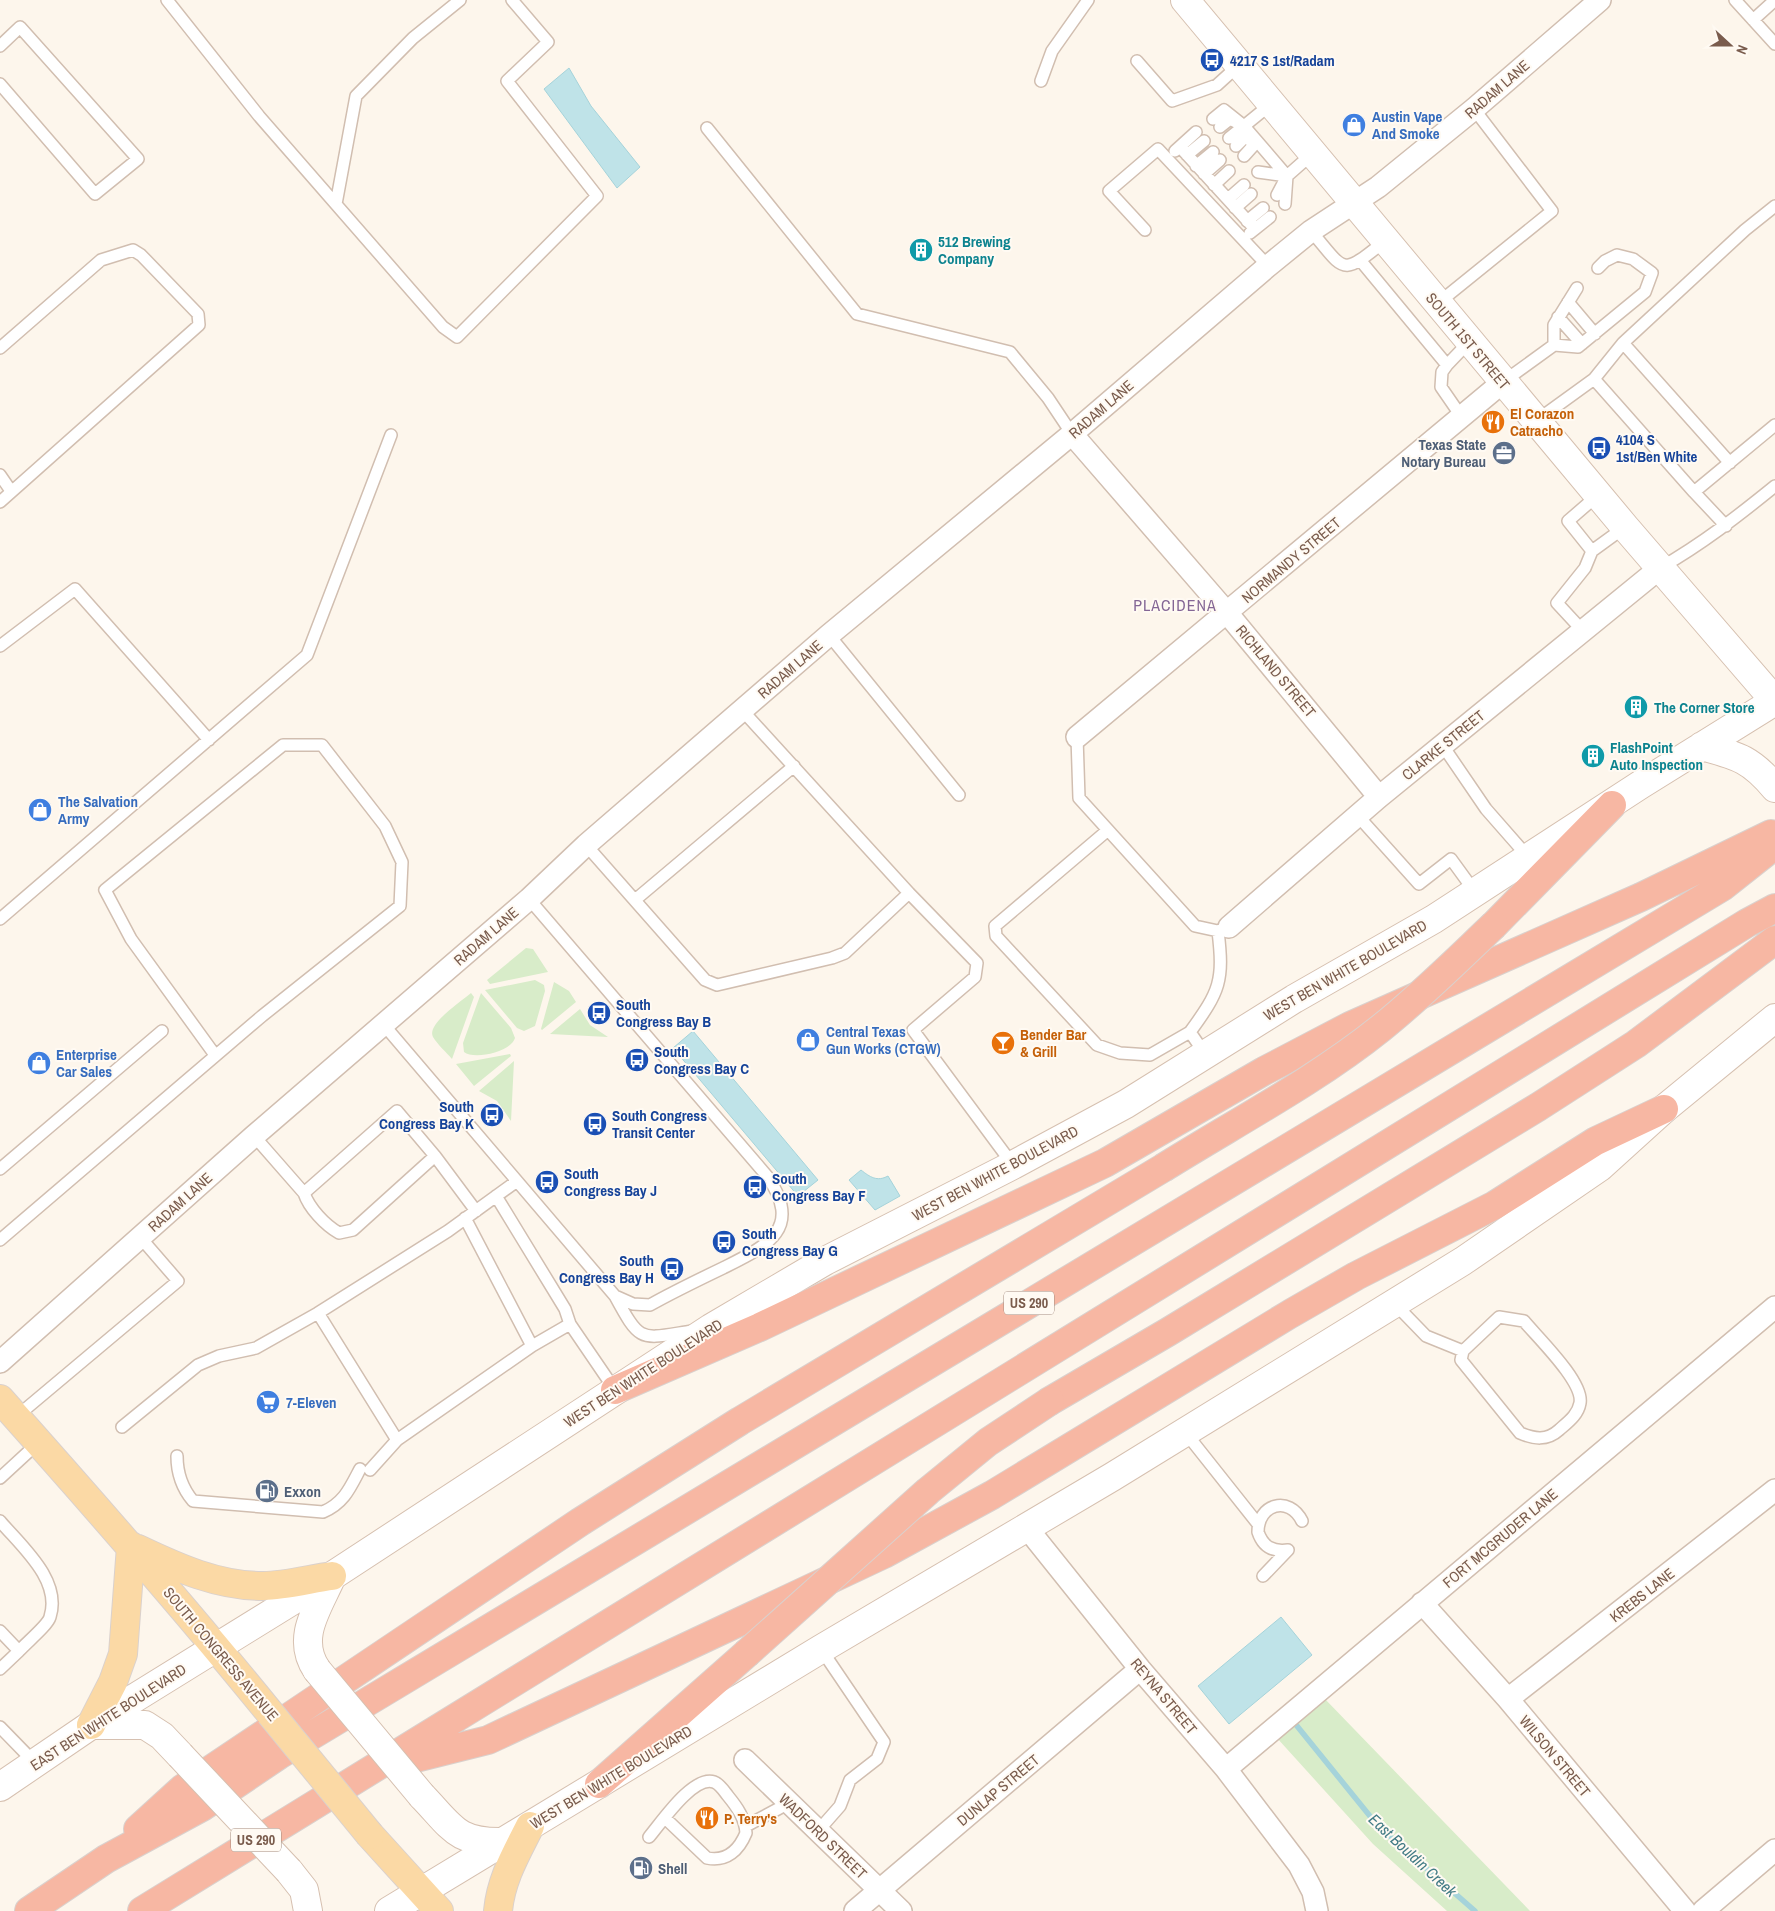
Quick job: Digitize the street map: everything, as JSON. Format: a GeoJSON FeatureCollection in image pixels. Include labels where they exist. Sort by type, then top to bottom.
{"type":"FeatureCollection","features":[{"type":"Feature","properties":{"kind":"highway"},"geometry":{"type":"LineString","coordinates":[[106,1859],[182,1789],[580,1522],[740,1421],[1300,1084],[1380,1029],[1439,978],[1494,925],[1612,805]]}},
{"type":"Feature","properties":{"kind":"highway"},"geometry":{"type":"LineString","coordinates":[[615,1390],[760,1326],[1088,1172],[1264,1071],[1350,1026],[1641,897],[1775,832]]}},
{"type":"Feature","properties":{"kind":"highway","name":"US 290"},"geometry":{"type":"LineString","coordinates":[[29,1911],[106,1859],[202,1807],[278,1755],[1722,887],[1775,845]]}},
{"type":"Feature","properties":{"kind":"highway","name":"US 290"},"geometry":{"type":"LineString","coordinates":[[142,1911],[1738,928],[1775,908]]}},
{"type":"Feature","properties":{"kind":"highway"},"geometry":{"type":"LineString","coordinates":[[599,1784],[928,1491],[988,1442],[1050,1401],[1168,1332],[1538,1107],[1636,1044],[1775,940]]}},
{"type":"Feature","properties":{"kind":"highway"},"geometry":{"type":"LineString","coordinates":[[370,1770],[488,1740],[884,1554],[992,1495],[1356,1276],[1495,1205],[1596,1142],[1664,1108]]}},
{"type":"Feature","properties":{"kind":"main road","name":"SOUTH 1ST STREET"},"geometry":{"type":"LineString","coordinates":[[1186,0],[1598,496],[1728,649],[1775,701]]}},
{"type":"Feature","properties":{"kind":"main road","name":"WEST BEN WHITE BOULEVARD"},"geometry":{"type":"LineString","coordinates":[[216,1647],[332,1576],[711,1328],[824,1262],[1013,1165],[1126,1104],[1198,1043],[1475,892],[1775,701]]}},
{"type":"Feature","properties":{"kind":"main road"},"geometry":{"type":"LineString","coordinates":[[1702,746],[1742,757],[1761,771],[1775,788]]}},
{"type":"Feature","properties":{"kind":"main road","name":"WEST BEN WHITE BOULEVARD"},"geometry":{"type":"LineString","coordinates":[[430,1901],[503,1842],[821,1649],[1027,1528],[1463,1261],[1600,1167],[1664,1108],[1775,1018]]}},
{"type":"Feature","properties":{"kind":"main road","name":"SOUTH CONGRESS AVENUE"},"geometry":{"type":"LineString","coordinates":[[8,1408],[66,1476],[131,1546],[370,1835],[430,1901]]}},
{"type":"Feature","properties":{"kind":"main road"},"geometry":{"type":"LineString","coordinates":[[308,1911],[304,1890],[289,1871],[162,1736],[145,1725],[91,1724],[113,1682],[123,1654],[131,1546],[194,1575],[234,1584],[264,1586],[332,1576]]}},
{"type":"Feature","properties":{"kind":"main road"},"geometry":{"type":"LineString","coordinates":[[332,1576],[307,1634],[309,1659],[422,1796],[461,1836],[480,1843],[503,1842]]}},
{"type":"Feature","properties":{"kind":"main road","name":"EAST BEN WHITE BOULEVARD"},"geometry":{"type":"LineString","coordinates":[[0,1788],[91,1724],[216,1647]]}},
{"type":"Feature","properties":{"kind":"main road"},"geometry":{"type":"LineString","coordinates":[[498,1911],[500,1894],[506,1874],[530,1826]]}},
{"type":"Feature","properties":{"kind":"main road"},"geometry":{"type":"LineString","coordinates":[[389,1911],[430,1901]]}},
{"type":"Feature","properties":{"kind":"street","name":"RADAM LANE"},"geometry":{"type":"LineString","coordinates":[[0,1362],[254,1136],[529,899],[586,844],[742,710],[1072,434],[1268,266],[1311,231],[1355,204],[1474,109],[1600,0]]}},
{"type":"Feature","properties":{"kind":"street","name":"NORMANDY STREET"},"geometry":{"type":"LineString","coordinates":[[1077,738],[1228,614],[1503,382]]}},
{"type":"Feature","properties":{"kind":"street","name":"RICHLAND STREET"},"geometry":{"type":"LineString","coordinates":[[1072,434],[1228,614],[1380,797]]}},
{"type":"Feature","properties":{"kind":"street","name":"CLARKE STREET"},"geometry":{"type":"LineString","coordinates":[[1224,929],[1380,797],[1660,568]]}},
{"type":"Feature","properties":{"kind":"street","name":"FORT MCGRUDER LANE"},"geometry":{"type":"LineString","coordinates":[[1226,1769],[1775,1307]]}},
{"type":"Feature","properties":{"kind":"street","name":"KREBS LANE"},"geometry":{"type":"LineString","coordinates":[[1508,1699],[1775,1490]]}},
{"type":"Feature","properties":{"kind":"street","name":"REYNA STREET"},"geometry":{"type":"LineString","coordinates":[[1027,1528],[1140,1669],[1226,1769],[1299,1865],[1312,1892],[1317,1911]]}},
{"type":"Feature","properties":{"kind":"street","name":"WILSON STREET"},"geometry":{"type":"LineString","coordinates":[[1422,1603],[1508,1699],[1685,1911]]}},
{"type":"Feature","properties":{"kind":"street","name":"DUNLAP STREET"},"geometry":{"type":"LineString","coordinates":[[855,1911],[1140,1669]]}},
{"type":"Feature","properties":{"kind":"street","name":"WADFORD STREET"},"geometry":{"type":"LineString","coordinates":[[745,1760],[901,1911]]}},
{"type":"Feature","properties":{"kind":"street"},"geometry":{"type":"LineString","coordinates":[[1703,1911],[1775,1850]]}},
{"type":"Feature","properties":{"kind":"lane"},"geometry":{"type":"LineString","coordinates":[[168,0],[259,116],[444,327],[457,337],[597,196],[507,81],[548,42],[512,0]]}},
{"type":"Feature","properties":{"kind":"lane"},"geometry":{"type":"LineString","coordinates":[[336,204],[356,96],[413,38],[460,0]]}},
{"type":"Feature","properties":{"kind":"lane"},"geometry":{"type":"LineString","coordinates":[[1041,81],[1052,51],[1088,0]]}},
{"type":"Feature","properties":{"kind":"lane"},"geometry":{"type":"LineString","coordinates":[[1735,0],[1775,44]]}},
{"type":"Feature","properties":{"kind":"lane"},"geometry":{"type":"LineString","coordinates":[[1753,20],[1775,0]]}},
{"type":"Feature","properties":{"kind":"lane"},"geometry":{"type":"LineString","coordinates":[[0,46],[20,27],[138,159],[95,194],[0,84]]}},
{"type":"Feature","properties":{"kind":"lane"},"geometry":{"type":"LineString","coordinates":[[1137,61],[1172,101],[1217,85],[1239,65]]}},
{"type":"Feature","properties":{"kind":"lane"},"geometry":{"type":"LineString","coordinates":[[1244,126],[1271,104]]}},
{"type":"Feature","properties":{"kind":"lane"},"geometry":{"type":"LineString","coordinates":[[1437,304],[1552,211],[1474,109]]}},
{"type":"Feature","properties":{"kind":"lane"},"geometry":{"type":"LineString","coordinates":[[1216,123],[1230,119],[1244,126],[1287,176],[1285,204]]}},
{"type":"Feature","properties":{"kind":"lane"},"geometry":{"type":"LineString","coordinates":[[1233,142],[1244,138],[1244,126]]}},
{"type":"Feature","properties":{"kind":"lane"},"geometry":{"type":"LineString","coordinates":[[1244,126],[1253,146],[1244,156]]}},
{"type":"Feature","properties":{"kind":"lane"},"geometry":{"type":"LineString","coordinates":[[707,128],[857,314],[1010,352],[1048,398],[1072,434]]}},
{"type":"Feature","properties":{"kind":"lane"},"geometry":{"type":"LineString","coordinates":[[1167,159],[1183,151],[1200,137]]}},
{"type":"Feature","properties":{"kind":"lane"},"geometry":{"type":"LineString","coordinates":[[1145,230],[1109,191],[1158,149],[1268,266]]}},
{"type":"Feature","properties":{"kind":"lane"},"geometry":{"type":"LineString","coordinates":[[1183,151],[1251,225]]}},
{"type":"Feature","properties":{"kind":"lane"},"geometry":{"type":"LineString","coordinates":[[1277,195],[1287,176],[1312,154]]}},
{"type":"Feature","properties":{"kind":"lane"},"geometry":{"type":"LineString","coordinates":[[1200,170],[1216,156]]}},
{"type":"Feature","properties":{"kind":"lane"},"geometry":{"type":"LineString","coordinates":[[1214,185],[1229,171]]}},
{"type":"Feature","properties":{"kind":"lane"},"geometry":{"type":"LineString","coordinates":[[1262,176],[1287,176]]}},
{"type":"Feature","properties":{"kind":"lane"},"geometry":{"type":"LineString","coordinates":[[1232,204],[1247,190]]}},
{"type":"Feature","properties":{"kind":"lane"},"geometry":{"type":"LineString","coordinates":[[1536,421],[1594,379],[1623,343],[1745,230],[1775,206]]}},
{"type":"Feature","properties":{"kind":"lane"},"geometry":{"type":"LineString","coordinates":[[1243,240],[1251,225],[1266,212]]}},
{"type":"Feature","properties":{"kind":"lane"},"geometry":{"type":"LineString","coordinates":[[1311,231],[1338,263],[1352,265],[1385,241]]}},
{"type":"Feature","properties":{"kind":"lane"},"geometry":{"type":"LineString","coordinates":[[0,348],[101,260],[133,250],[141,255],[198,314],[199,324],[0,502]]}},
{"type":"Feature","properties":{"kind":"lane"},"geometry":{"type":"LineString","coordinates":[[1503,382],[1554,345],[1578,347],[1645,292],[1652,273],[1633,259],[1617,254],[1598,268]]}},
{"type":"Feature","properties":{"kind":"lane"},"geometry":{"type":"LineString","coordinates":[[1360,260],[1446,365]]}},
{"type":"Feature","properties":{"kind":"lane"},"geometry":{"type":"LineString","coordinates":[[1554,345],[1554,325],[1577,288]]}},
{"type":"Feature","properties":{"kind":"lane"},"geometry":{"type":"LineString","coordinates":[[1568,302],[1595,334]]}},
{"type":"Feature","properties":{"kind":"lane"},"geometry":{"type":"LineString","coordinates":[[1558,317],[1582,344]]}},
{"type":"Feature","properties":{"kind":"lane"},"geometry":{"type":"LineString","coordinates":[[1461,416],[1441,387],[1442,372],[1446,365],[1469,342]]}},
{"type":"Feature","properties":{"kind":"lane"},"geometry":{"type":"LineString","coordinates":[[1623,343],[1730,463]]}},
{"type":"Feature","properties":{"kind":"lane"},"geometry":{"type":"LineString","coordinates":[[1594,379],[1726,526]]}},
{"type":"Feature","properties":{"kind":"lane"},"geometry":{"type":"LineString","coordinates":[[1694,492],[1775,426]]}},
{"type":"Feature","properties":{"kind":"lane"},"geometry":{"type":"LineString","coordinates":[[0,919],[307,655],[391,435]]}},
{"type":"Feature","properties":{"kind":"lane"},"geometry":{"type":"LineString","coordinates":[[0,475],[12,491]]}},
{"type":"Feature","properties":{"kind":"lane"},"geometry":{"type":"LineString","coordinates":[[1660,568],[1726,526],[1775,486]]}},
{"type":"Feature","properties":{"kind":"lane"},"geometry":{"type":"LineString","coordinates":[[1592,551],[1568,521],[1598,496]]}},
{"type":"Feature","properties":{"kind":"lane"},"geometry":{"type":"LineString","coordinates":[[1582,630],[1557,603],[1585,568],[1592,551],[1625,527]]}},
{"type":"Feature","properties":{"kind":"lane"},"geometry":{"type":"LineString","coordinates":[[0,646],[75,589],[209,740]]}},
{"type":"Feature","properties":{"kind":"lane"},"geometry":{"type":"LineString","coordinates":[[829,636],[959,795]]}},
{"type":"Feature","properties":{"kind":"lane"},"geometry":{"type":"LineString","coordinates":[[742,710],[909,893],[977,963],[976,977],[913,1030],[1013,1165]]}},
{"type":"Feature","properties":{"kind":"lane"},"geometry":{"type":"LineString","coordinates":[[1077,738],[1079,798],[1108,830],[1195,926],[1224,929],[1219,982],[1198,1043],[1150,1055],[1120,1053],[1097,1045],[996,936],[996,926],[1108,830]]}},
{"type":"Feature","properties":{"kind":"lane"},"geometry":{"type":"LineString","coordinates":[[0,1240],[216,1055],[400,906],[402,862],[384,826],[322,745],[283,745],[105,890],[130,939],[216,1055]]}},
{"type":"Feature","properties":{"kind":"lane"},"geometry":{"type":"LineString","coordinates":[[1443,746],[1486,809],[1528,858]]}},
{"type":"Feature","properties":{"kind":"lane"},"geometry":{"type":"LineString","coordinates":[[635,900],[794,766]]}},
{"type":"Feature","properties":{"kind":"lane"},"geometry":{"type":"LineString","coordinates":[[1358,816],[1419,884],[1451,859],[1475,892]]}},
{"type":"Feature","properties":{"kind":"lane"},"geometry":{"type":"LineString","coordinates":[[586,844],[705,980],[718,985],[832,958],[845,953],[909,893]]}},
{"type":"Feature","properties":{"kind":"lane"},"geometry":{"type":"LineString","coordinates":[[529,899],[780,1193],[783,1214],[778,1231],[763,1248],[650,1305],[633,1304],[615,1296]]}},
{"type":"Feature","properties":{"kind":"lane"},"geometry":{"type":"LineString","coordinates":[[384,1025],[615,1296],[633,1329],[649,1338],[711,1328]]}},
{"type":"Feature","properties":{"kind":"lane"},"geometry":{"type":"LineString","coordinates":[[0,1169],[162,1031]]}},
{"type":"Feature","properties":{"kind":"lane"},"geometry":{"type":"LineString","coordinates":[[304,1193],[397,1111],[435,1156],[476,1211]]}},
{"type":"Feature","properties":{"kind":"lane"},"geometry":{"type":"LineString","coordinates":[[254,1136],[304,1193],[306,1201],[328,1226],[339,1233],[353,1230],[435,1156]]}},
{"type":"Feature","properties":{"kind":"lane"},"geometry":{"type":"LineString","coordinates":[[122,1427],[198,1365],[219,1356],[256,1348],[318,1313],[476,1211],[517,1180]]}},
{"type":"Feature","properties":{"kind":"lane"},"geometry":{"type":"LineString","coordinates":[[496,1196],[566,1309],[570,1324],[615,1390]]}},
{"type":"Feature","properties":{"kind":"lane"},"geometry":{"type":"LineString","coordinates":[[465,1218],[532,1346]]}},
{"type":"Feature","properties":{"kind":"lane"},"geometry":{"type":"LineString","coordinates":[[8,1408],[178,1281],[140,1237]]}},
{"type":"Feature","properties":{"kind":"lane"},"geometry":{"type":"LineString","coordinates":[[1394,1303],[1426,1336],[1463,1351]]}},
{"type":"Feature","properties":{"kind":"lane"},"geometry":{"type":"LineString","coordinates":[[318,1313],[397,1440]]}},
{"type":"Feature","properties":{"kind":"lane"},"geometry":{"type":"LineString","coordinates":[[1500,1317],[1524,1321],[1576,1383],[1581,1401],[1576,1415],[1553,1436],[1534,1439],[1520,1433],[1461,1360],[1463,1351],[1500,1317]]}},
{"type":"Feature","properties":{"kind":"lane"},"geometry":{"type":"LineString","coordinates":[[177,1456],[177,1467],[185,1492],[193,1501],[323,1512],[333,1508],[346,1496],[365,1469],[397,1440],[532,1346],[570,1324]]}},
{"type":"Feature","properties":{"kind":"lane"},"geometry":{"type":"LineString","coordinates":[[1185,1432],[1258,1524]]}},
{"type":"Feature","properties":{"kind":"lane"},"geometry":{"type":"LineString","coordinates":[[0,1478],[38,1443]]}},
{"type":"Feature","properties":{"kind":"lane"},"geometry":{"type":"LineString","coordinates":[[1263,1576],[1288,1550],[1272,1550],[1266,1546],[1258,1532],[1258,1524],[1266,1511],[1280,1505],[1294,1509],[1302,1521]]}},
{"type":"Feature","properties":{"kind":"lane"},"geometry":{"type":"LineString","coordinates":[[0,1521],[46,1578],[52,1599],[50,1618],[0,1669]]}},
{"type":"Feature","properties":{"kind":"lane"},"geometry":{"type":"LineString","coordinates":[[0,1631],[19,1651]]}},
{"type":"Feature","properties":{"kind":"lane"},"geometry":{"type":"LineString","coordinates":[[818,1831],[840,1806],[850,1780],[877,1759],[884,1742],[821,1649]]}},
{"type":"Feature","properties":{"kind":"lane"},"geometry":{"type":"LineString","coordinates":[[0,1727],[35,1763]]}},
{"type":"Feature","properties":{"kind":"lane"},"geometry":{"type":"LineString","coordinates":[[648,1837],[666,1818],[678,1800],[703,1783],[710,1782],[714,1782],[723,1790],[737,1808],[746,1826],[746,1833],[736,1851],[715,1859],[707,1858],[666,1818]]}},
{"type":"Feature","properties":{"kind":"lane"},"geometry":{"type":"LineString","coordinates":[[746,1826],[789,1802]]}},
{"type":"Feature","properties":{"kind":"green space"},"geometry":{"type":"Polygon","coordinates":[[[526,948],[533,949],[548,972],[490,984],[487,980],[526,948]]]}},
{"type":"Feature","properties":{"kind":"green space"},"geometry":{"type":"Polygon","coordinates":[[[535,980],[544,985],[545,991],[535,1026],[524,1031],[517,1028],[485,990],[535,980]]]}},
{"type":"Feature","properties":{"kind":"green space"},"geometry":{"type":"Polygon","coordinates":[[[554,982],[569,991],[576,1002],[542,1030],[541,1029],[554,982]]]}},
{"type":"Feature","properties":{"kind":"green space"},"geometry":{"type":"Polygon","coordinates":[[[471,993],[474,997],[452,1059],[435,1040],[432,1032],[440,1019],[471,993]]]}},
{"type":"Feature","properties":{"kind":"green space"},"geometry":{"type":"Polygon","coordinates":[[[481,993],[511,1028],[515,1038],[512,1043],[500,1051],[476,1055],[464,1052],[463,1043],[481,993]]]}},
{"type":"Feature","properties":{"kind":"green space"},"geometry":{"type":"Polygon","coordinates":[[[580,1009],[590,1025],[608,1037],[550,1034],[580,1009]]]}},
{"type":"Feature","properties":{"kind":"green space"},"geometry":{"type":"Polygon","coordinates":[[[510,1054],[511,1056],[474,1086],[456,1064],[510,1054]]]}},
{"type":"Feature","properties":{"kind":"green space"},"geometry":{"type":"Polygon","coordinates":[[[514,1061],[511,1121],[497,1101],[479,1091],[514,1061]]]}},
{"type":"Feature","properties":{"kind":"green space"},"geometry":{"type":"Polygon","coordinates":[[[1324,1698],[1530,1911],[1447,1911],[1373,1844],[1277,1738],[1324,1698]]]}},
{"type":"Feature","properties":{"kind":"water"},"geometry":{"type":"Polygon","coordinates":[[[569,68],[591,106],[640,167],[617,188],[544,89],[569,68]]]}},
{"type":"Feature","properties":{"kind":"water"},"geometry":{"type":"Polygon","coordinates":[[[693,1031],[818,1180],[798,1196],[673,1048],[693,1031]]]}},
{"type":"Feature","properties":{"kind":"water"},"geometry":{"type":"Polygon","coordinates":[[[861,1170],[874,1178],[880,1179],[888,1176],[900,1196],[875,1210],[849,1180],[861,1170]]]}},
{"type":"Feature","properties":{"kind":"water"},"geometry":{"type":"Polygon","coordinates":[[[1281,1617],[1312,1655],[1229,1724],[1198,1686],[1281,1617]]]}},
{"type":"Feature","properties":{"kind":"waterway","name":"East Bouldin Creek"},"geometry":{"type":"LineString","coordinates":[[1297,1726],[1378,1826],[1475,1911]]}},
{"type":"Feature","properties":{"kind":"place","name":"4217 S 1st/Radam"},"geometry":{"type":"Point","coordinates":[1212,60]}},
{"type":"Feature","properties":{"kind":"place","name":"Austin Vape And Smoke"},"geometry":{"type":"Point","coordinates":[1354,125]}},
{"type":"Feature","properties":{"kind":"place","name":"512 Brewing Company"},"geometry":{"type":"Point","coordinates":[921,250]}},
{"type":"Feature","properties":{"kind":"place","name":"El Corazon Catracho"},"geometry":{"type":"Point","coordinates":[1493,422]}},
{"type":"Feature","properties":{"kind":"place","name":"4104 S 1st/Ben White"},"geometry":{"type":"Point","coordinates":[1599,448]}},
{"type":"Feature","properties":{"kind":"place","name":"Texas State Notary Bureau"},"geometry":{"type":"Point","coordinates":[1504,453]}},
{"type":"Feature","properties":{"kind":"place","name":"The Corner Store"},"geometry":{"type":"Point","coordinates":[1636,707]}},
{"type":"Feature","properties":{"kind":"place","name":"FlashPoint Auto Inspection"},"geometry":{"type":"Point","coordinates":[1593,756]}},
{"type":"Feature","properties":{"kind":"place","name":"The Salvation Army"},"geometry":{"type":"Point","coordinates":[40,810]}},
{"type":"Feature","properties":{"kind":"place","name":"South Congress Bay B"},"geometry":{"type":"Point","coordinates":[599,1013]}},
{"type":"Feature","properties":{"kind":"place","name":"Central Texas Gun Works (CTGW)"},"geometry":{"type":"Point","coordinates":[808,1040]}},
{"type":"Feature","properties":{"kind":"place","name":"Bender Bar & Grill"},"geometry":{"type":"Point","coordinates":[1003,1043]}},
{"type":"Feature","properties":{"kind":"place","name":"South Congress Bay C"},"geometry":{"type":"Point","coordinates":[637,1060]}},
{"type":"Feature","properties":{"kind":"place","name":"Enterprise Car Sales"},"geometry":{"type":"Point","coordinates":[39,1063]}},
{"type":"Feature","properties":{"kind":"place","name":"South Congress Bay K"},"geometry":{"type":"Point","coordinates":[492,1115]}},
{"type":"Feature","properties":{"kind":"place","name":"South Congress Transit Center"},"geometry":{"type":"Point","coordinates":[595,1124]}},
{"type":"Feature","properties":{"kind":"place","name":"South Congress Bay J"},"geometry":{"type":"Point","coordinates":[547,1182]}},
{"type":"Feature","properties":{"kind":"place","name":"South Congress Bay F"},"geometry":{"type":"Point","coordinates":[755,1187]}},
{"type":"Feature","properties":{"kind":"place","name":"South Congress Bay G"},"geometry":{"type":"Point","coordinates":[724,1242]}},
{"type":"Feature","properties":{"kind":"place","name":"South Congress Bay H"},"geometry":{"type":"Point","coordinates":[672,1269]}},
{"type":"Feature","properties":{"kind":"place","name":"7-Eleven"},"geometry":{"type":"Point","coordinates":[268,1402]}},
{"type":"Feature","properties":{"kind":"place","name":"Exxon"},"geometry":{"type":"Point","coordinates":[267,1491]}},
{"type":"Feature","properties":{"kind":"place","name":"P. Terry's"},"geometry":{"type":"Point","coordinates":[707,1818]}},
{"type":"Feature","properties":{"kind":"place","name":"Shell"},"geometry":{"type":"Point","coordinates":[641,1868]}},
{"type":"Feature","properties":{"kind":"district","name":"PLACIDENA"},"geometry":{"type":"Point","coordinates":[1175,605]}}]}
